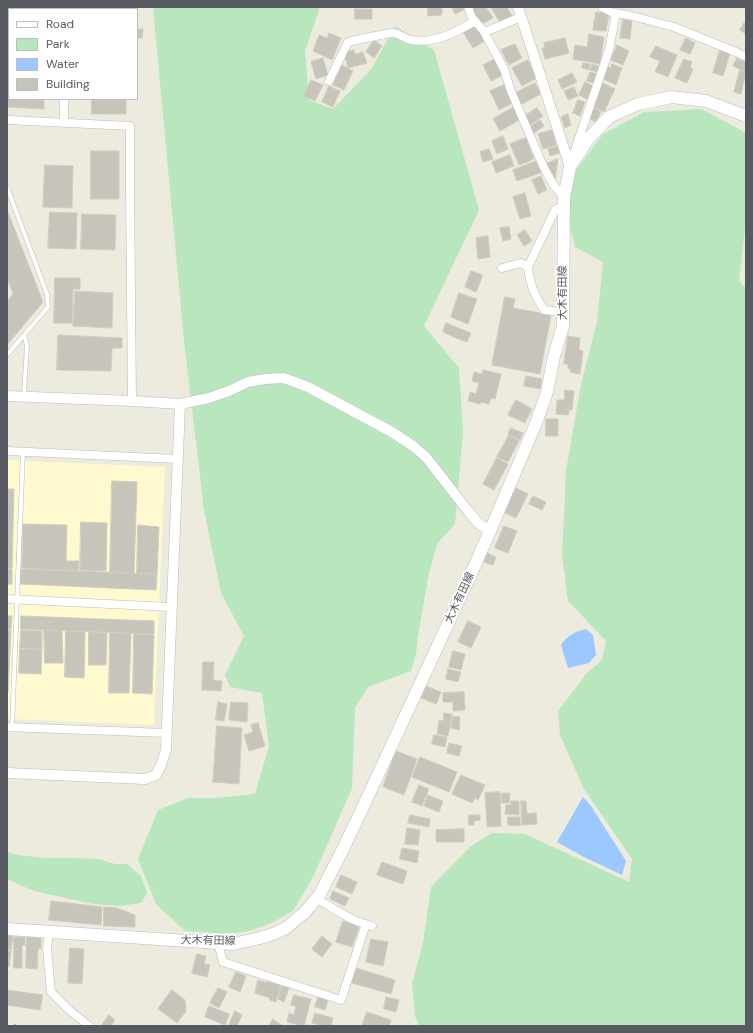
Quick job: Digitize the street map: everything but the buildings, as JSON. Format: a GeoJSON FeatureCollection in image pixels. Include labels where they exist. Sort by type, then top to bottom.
{"type":"FeatureCollection","features":[{"type":"Feature","properties":{"kind":"main road","name":"大木有田線"},"geometry":{"type":"LineString","coordinates":[[7,929],[233,944],[273,934],[286,928],[305,912],[320,894],[344,847],[471,574],[536,424],[547,392],[554,356],[563,326],[564,201],[570,168],[589,138],[609,117],[638,104],[672,97],[706,101],[746,116]]}},
{"type":"Feature","properties":{"kind":"street"},"geometry":{"type":"LineString","coordinates":[[468,7],[472,18],[485,32],[504,69],[511,91],[544,166],[564,201],[555,210],[528,267],[528,273],[538,301],[544,310],[563,312]]}},
{"type":"Feature","properties":{"kind":"street"},"geometry":{"type":"LineString","coordinates":[[602,7],[616,13],[628,11],[674,27],[746,57]]}},
{"type":"Feature","properties":{"kind":"street"},"geometry":{"type":"LineString","coordinates":[[485,32],[520,10],[570,168]]}},
{"type":"Feature","properties":{"kind":"street"},"geometry":{"type":"LineString","coordinates":[[570,168],[609,50],[616,13]]}},
{"type":"Feature","properties":{"kind":"street"},"geometry":{"type":"LineString","coordinates":[[329,81],[348,42],[364,37],[388,33],[396,33],[412,40],[441,38],[458,31],[475,21]]}},
{"type":"Feature","properties":{"kind":"street"},"geometry":{"type":"LineString","coordinates":[[64,100],[64,122]]}},
{"type":"Feature","properties":{"kind":"street"},"geometry":{"type":"LineString","coordinates":[[7,120],[130,126],[132,401]]}},
{"type":"Feature","properties":{"kind":"street"},"geometry":{"type":"LineString","coordinates":[[502,268],[520,263],[528,267]]}},
{"type":"Feature","properties":{"kind":"street"},"geometry":{"type":"LineString","coordinates":[[7,396],[180,404],[209,398],[248,382],[264,379],[284,378],[308,387],[392,432],[413,446],[426,457],[478,523],[490,531]]}},
{"type":"Feature","properties":{"kind":"street"},"geometry":{"type":"LineString","coordinates":[[7,773],[145,779],[156,775],[166,750],[180,404]]}},
{"type":"Feature","properties":{"kind":"street"},"geometry":{"type":"LineString","coordinates":[[7,451],[178,458]]}},
{"type":"Feature","properties":{"kind":"street"},"geometry":{"type":"LineString","coordinates":[[7,599],[172,607]]}},
{"type":"Feature","properties":{"kind":"street"},"geometry":{"type":"LineString","coordinates":[[10,727],[166,733]]}},
{"type":"Feature","properties":{"kind":"street"},"geometry":{"type":"LineString","coordinates":[[218,943],[223,962],[341,1000],[369,925],[352,918],[317,898]]}},
{"type":"Feature","properties":{"kind":"street"},"geometry":{"type":"LineString","coordinates":[[49,932],[47,950],[51,992],[68,1009],[89,1026]]}},
{"type":"Feature","properties":{"kind":"lane"},"geometry":{"type":"LineString","coordinates":[[7,187],[47,294],[48,307],[7,355]]}},
{"type":"Feature","properties":{"kind":"lane"},"geometry":{"type":"LineString","coordinates":[[24,335],[26,345],[24,397]]}},
{"type":"Feature","properties":{"kind":"lane"},"geometry":{"type":"LineString","coordinates":[[10,727],[23,452]]}},
{"type":"Feature","properties":{"kind":"shaded area"},"geometry":{"type":"Polygon","coordinates":[[[7,460],[165,467],[154,725],[7,719],[7,460]]]}},
{"type":"Feature","properties":{"kind":"green space"},"geometry":{"type":"Polygon","coordinates":[[[153,7],[320,7],[305,51],[309,100],[333,109],[372,68],[395,26],[434,50],[479,210],[424,326],[459,368],[463,432],[455,524],[437,544],[429,573],[416,654],[411,671],[368,687],[355,708],[352,788],[314,875],[293,911],[272,923],[250,931],[230,934],[185,931],[156,904],[138,859],[158,810],[188,798],[216,798],[255,794],[269,746],[262,693],[230,687],[225,675],[244,636],[221,593],[204,510],[184,341],[153,7]]]}},
{"type":"Feature","properties":{"kind":"green space"},"geometry":{"type":"Polygon","coordinates":[[[702,109],[746,133],[746,222],[739,281],[746,288],[746,1026],[419,1026],[415,1016],[412,984],[423,943],[431,887],[470,847],[492,833],[525,834],[629,882],[632,859],[584,789],[560,735],[558,711],[587,673],[602,660],[606,641],[568,601],[562,555],[566,471],[581,384],[597,322],[603,262],[575,247],[566,211],[576,170],[603,134],[644,112],[702,109]]]}},
{"type":"Feature","properties":{"kind":"green space"},"geometry":{"type":"Polygon","coordinates":[[[7,852],[18,855],[46,858],[99,859],[115,864],[127,864],[141,876],[147,893],[141,903],[119,906],[93,904],[34,891],[7,879],[7,852]]]}},
{"type":"Feature","properties":{"kind":"water"},"geometry":{"type":"Polygon","coordinates":[[[586,629],[593,635],[596,655],[589,663],[568,668],[561,645],[572,634],[586,629]]]}},
{"type":"Feature","properties":{"kind":"water"},"geometry":{"type":"Polygon","coordinates":[[[583,797],[591,806],[626,861],[622,875],[557,842],[583,797]]]}}]}
